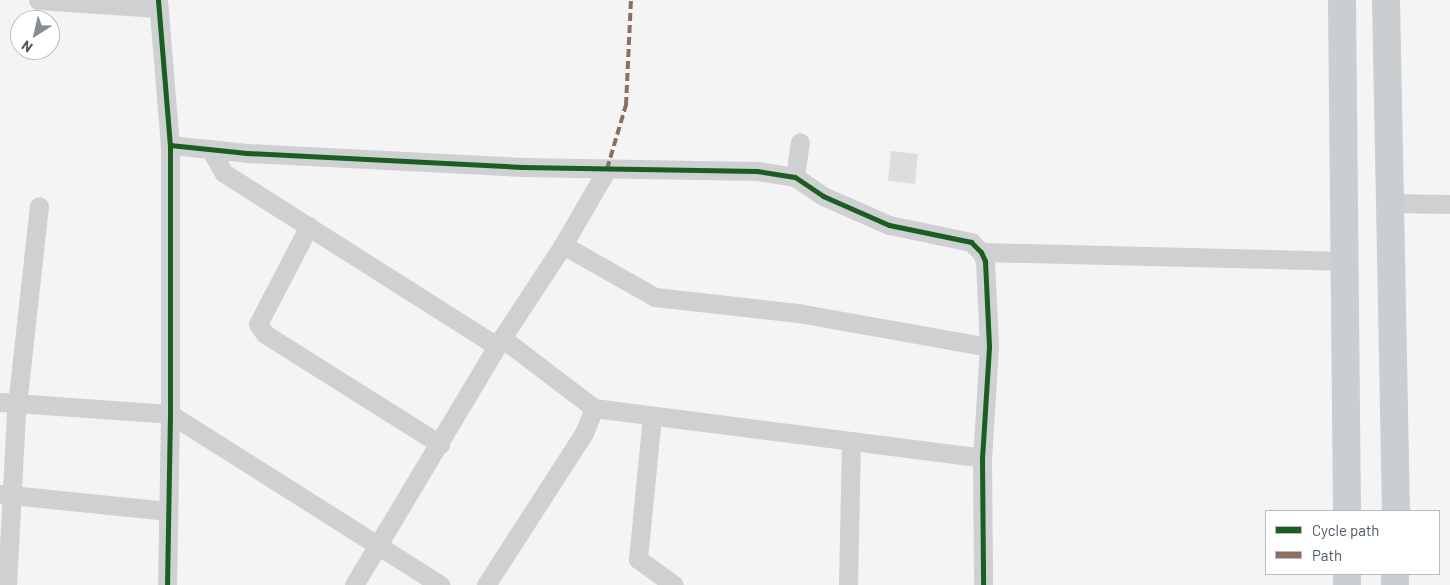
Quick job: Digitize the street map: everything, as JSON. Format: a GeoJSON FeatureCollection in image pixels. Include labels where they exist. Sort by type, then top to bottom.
{"type":"FeatureCollection","features":[{"type":"Feature","properties":{"kind":"main road"},"geometry":{"type":"LineString","coordinates":[[1342,0],[1347,510]]}},
{"type":"Feature","properties":{"kind":"main road"},"geometry":{"type":"LineString","coordinates":[[1386,0],[1396,510]]}},
{"type":"Feature","properties":{"kind":"street"},"geometry":{"type":"LineString","coordinates":[[38,0],[158,4],[170,145],[170,414],[167,585]]}},
{"type":"Feature","properties":{"kind":"street"},"geometry":{"type":"LineString","coordinates":[[795,177],[800,142]]}},
{"type":"Feature","properties":{"kind":"street"},"geometry":{"type":"LineString","coordinates":[[170,145],[247,154],[522,167],[756,171],[795,177],[823,196],[889,225],[971,242],[981,252],[985,261],[989,347],[982,458],[983,585]]}},
{"type":"Feature","properties":{"kind":"street"},"geometry":{"type":"LineString","coordinates":[[210,149],[224,173],[500,342],[594,408],[982,458]]}},
{"type":"Feature","properties":{"kind":"street"},"geometry":{"type":"LineString","coordinates":[[354,585],[500,342],[563,246],[608,169]]}},
{"type":"Feature","properties":{"kind":"street"},"geometry":{"type":"LineString","coordinates":[[1389,203],[1450,204]]}},
{"type":"Feature","properties":{"kind":"street"},"geometry":{"type":"LineString","coordinates":[[7,585],[6,495],[9,403],[39,206]]}},
{"type":"Feature","properties":{"kind":"street"},"geometry":{"type":"LineString","coordinates":[[309,226],[258,324],[265,334],[440,444]]}},
{"type":"Feature","properties":{"kind":"street"},"geometry":{"type":"LineString","coordinates":[[563,246],[654,297],[798,313],[989,347]]}},
{"type":"Feature","properties":{"kind":"street"},"geometry":{"type":"LineString","coordinates":[[981,252],[1344,262]]}},
{"type":"Feature","properties":{"kind":"street"},"geometry":{"type":"LineString","coordinates":[[9,403],[170,414],[441,585]]}},
{"type":"Feature","properties":{"kind":"street"},"geometry":{"type":"LineString","coordinates":[[486,585],[584,433],[594,408]]}},
{"type":"Feature","properties":{"kind":"street"},"geometry":{"type":"LineString","coordinates":[[652,416],[638,560],[674,585]]}},
{"type":"Feature","properties":{"kind":"street"},"geometry":{"type":"LineString","coordinates":[[848,585],[851,442]]}},
{"type":"Feature","properties":{"kind":"street"},"geometry":{"type":"LineString","coordinates":[[6,495],[168,511]]}},
{"type":"Feature","properties":{"kind":"building"},"geometry":{"type":"Polygon","coordinates":[[[891,151],[918,154],[915,184],[888,181],[891,151]]]}},
{"type":"Feature","properties":{"kind":"marked path"},"geometry":{"type":"LineString","coordinates":[[607,169],[626,105],[631,0]]}},
{"type":"Feature","properties":{"kind":"cycle path"},"geometry":{"type":"LineString","coordinates":[[158,0],[170,145],[170,414],[167,585]]}},
{"type":"Feature","properties":{"kind":"cycle path"},"geometry":{"type":"LineString","coordinates":[[170,145],[247,153],[522,167],[757,171],[795,177],[823,196],[889,225],[971,242],[981,252],[985,261],[989,347],[982,458],[983,585]]}}]}
